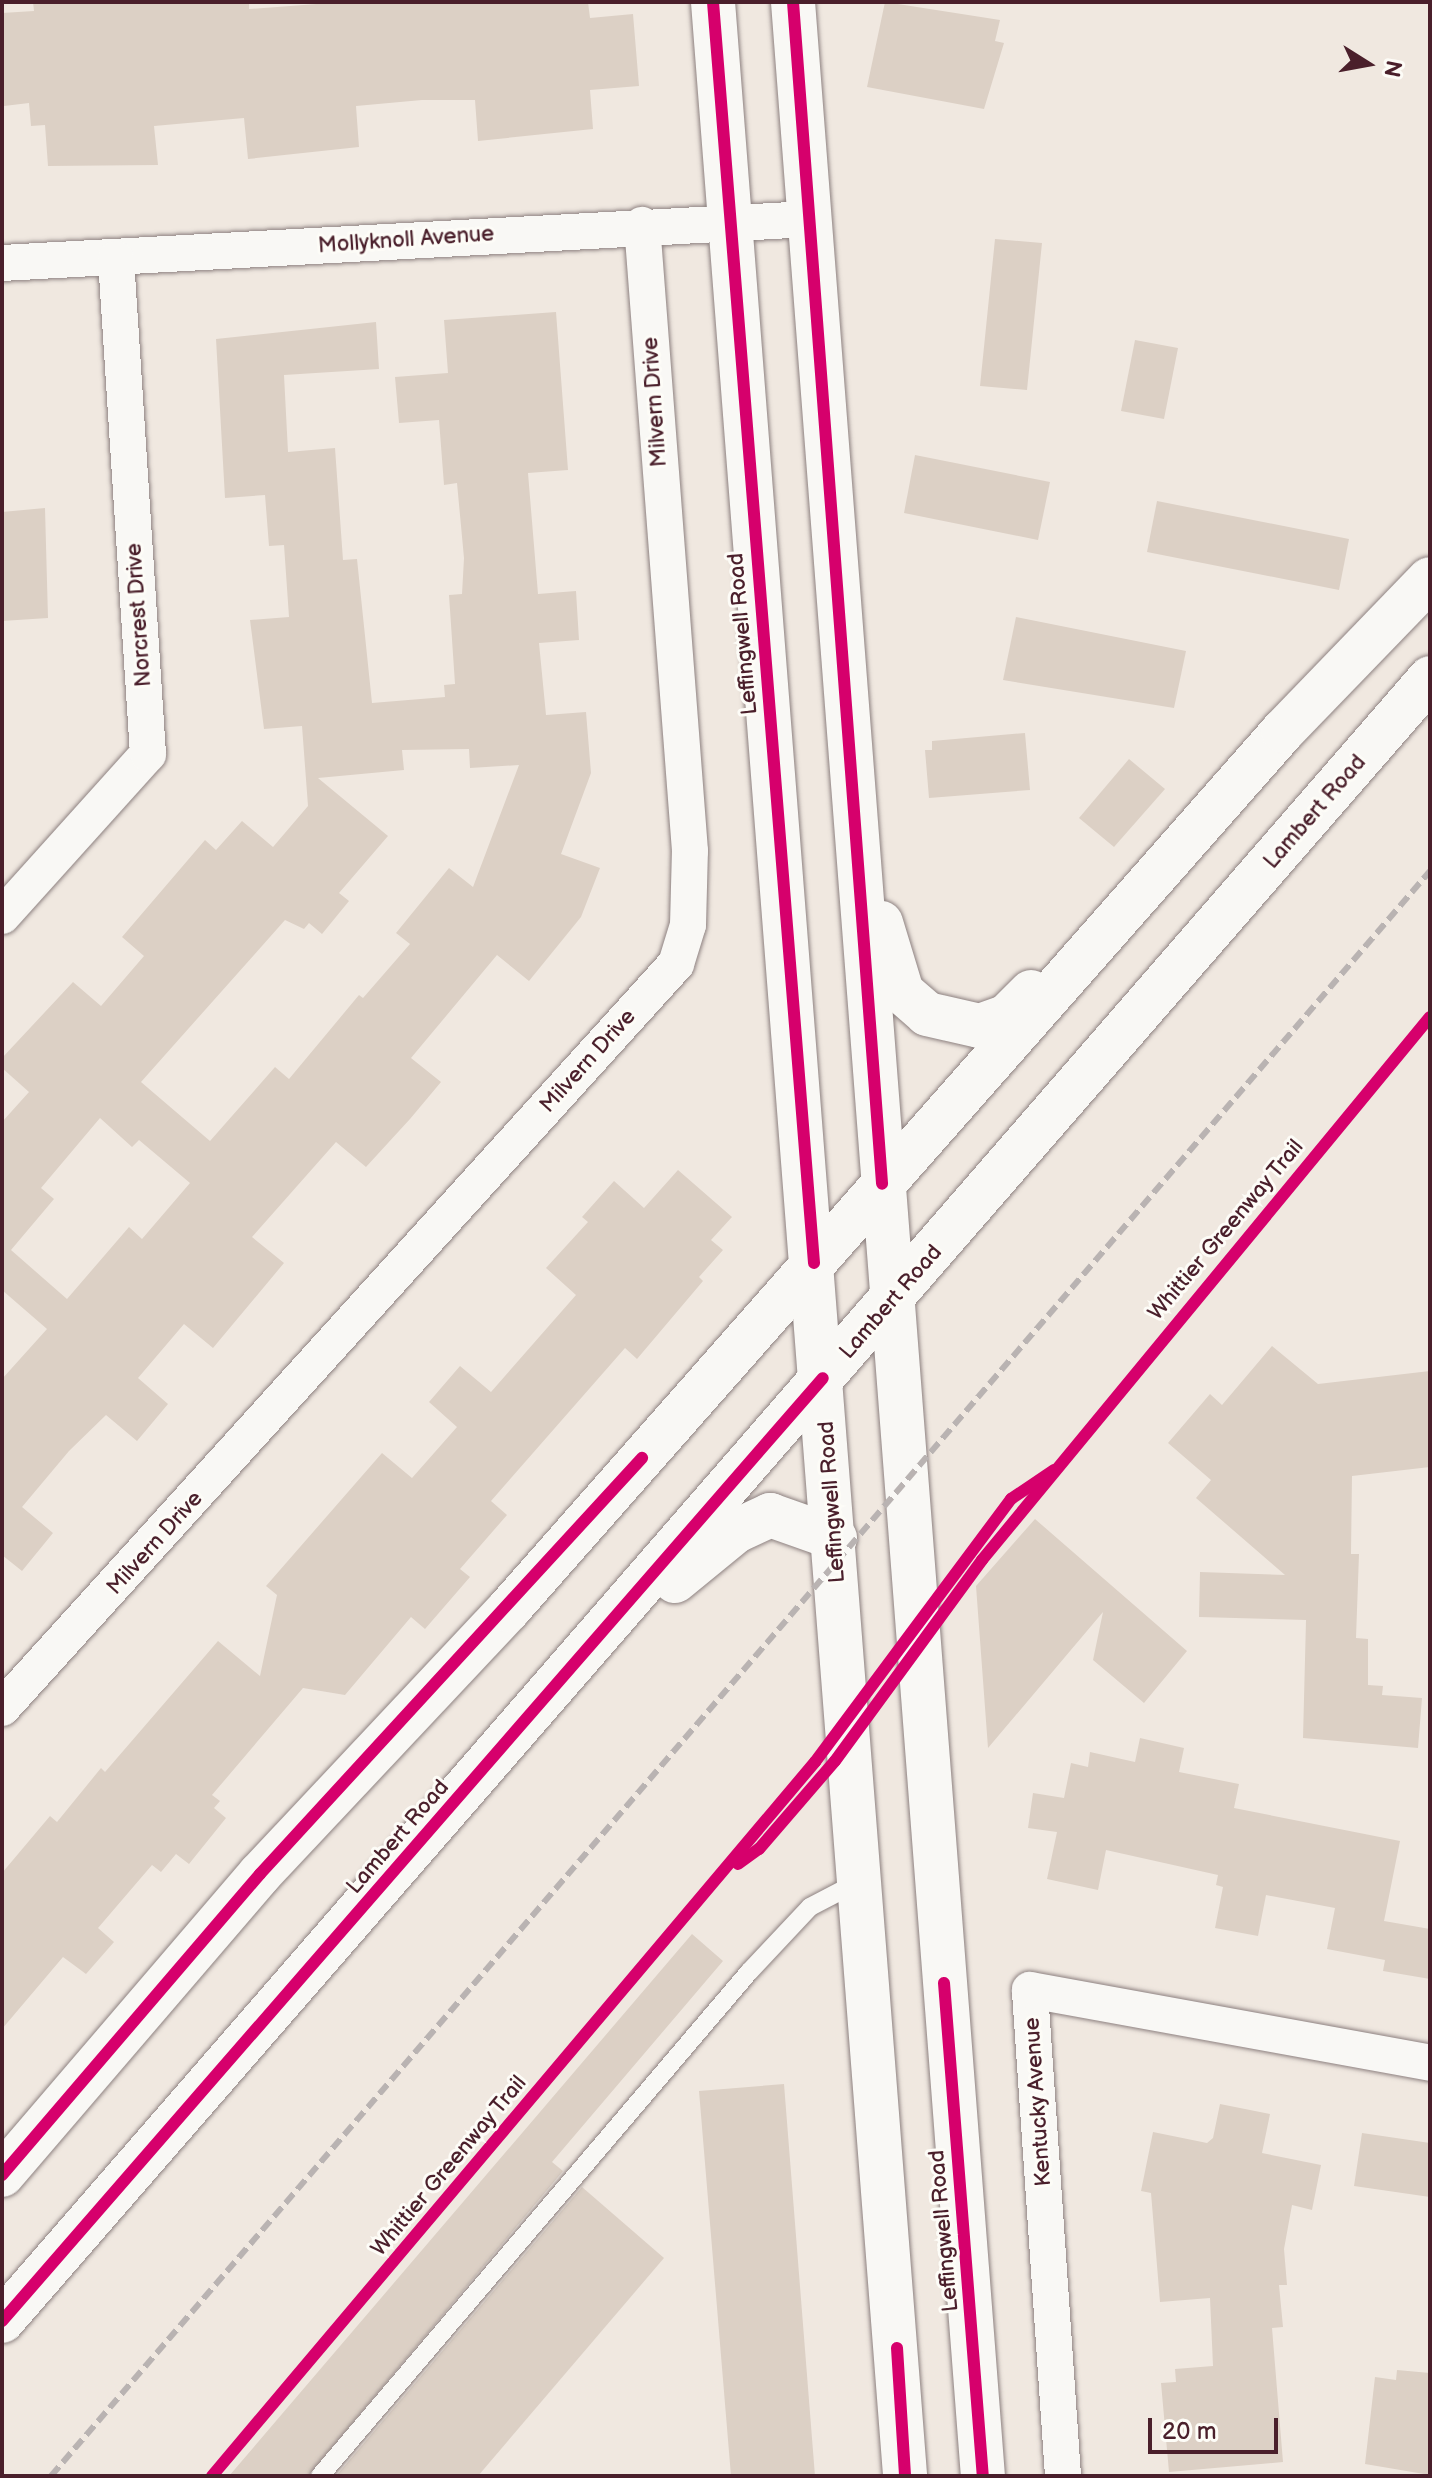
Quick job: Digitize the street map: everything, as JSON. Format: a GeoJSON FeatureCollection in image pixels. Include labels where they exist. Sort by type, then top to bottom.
{"type":"FeatureCollection","features":[{"type":"Feature","properties":{"kind":"main road","name":"Leffingwell Road"},"geometry":{"type":"LineString","coordinates":[[713,2],[823,1378],[905,2476]]}},
{"type":"Feature","properties":{"kind":"main road","name":"Leffingwell Road"},"geometry":{"type":"LineString","coordinates":[[793,2],[983,2476]]}},
{"type":"Feature","properties":{"kind":"main road"},"geometry":{"type":"LineString","coordinates":[[2,2175],[260,1874],[508,1610],[1152,878],[1430,579]]}},
{"type":"Feature","properties":{"kind":"main road","name":"Lambert Road"},"geometry":{"type":"LineString","coordinates":[[2,2321],[1430,678]]}},
{"type":"Feature","properties":{"kind":"main road"},"geometry":{"type":"LineString","coordinates":[[858,850],[902,992],[927,1014],[954,1024],[980,1026],[1007,1016],[1152,878]]}},
{"type":"Feature","properties":{"kind":"main road"},"geometry":{"type":"LineString","coordinates":[[580,1659],[736,1531],[770,1515],[835,1538]]}},
{"type":"Feature","properties":{"kind":"street","name":"Mollyknoll Avenue"},"geometry":{"type":"LineString","coordinates":[[2,263],[116,259],[642,225],[809,219]]}},
{"type":"Feature","properties":{"kind":"street","name":"Milvern Drive"},"geometry":{"type":"LineString","coordinates":[[2,1708],[676,964],[688,925],[690,851],[642,225]]}},
{"type":"Feature","properties":{"kind":"street","name":"Norcrest Drive"},"geometry":{"type":"LineString","coordinates":[[2,916],[148,754],[116,259]]}},
{"type":"Feature","properties":{"kind":"street","name":"Kentucky Avenue"},"geometry":{"type":"LineString","coordinates":[[1063,2476],[1030,1990],[1430,2063]]}},
{"type":"Feature","properties":{"kind":"lane"},"geometry":{"type":"LineString","coordinates":[[320,2476],[749,1972],[810,1907],[860,1881]]}},
{"type":"Feature","properties":{"kind":"building"},"geometry":{"type":"Polygon","coordinates":[[[33,2],[249,2],[249,9],[343,2],[588,2],[590,18],[633,14],[639,86],[590,90],[593,129],[478,141],[475,100],[422,100],[356,106],[359,147],[248,159],[244,118],[154,126],[158,165],[48,166],[45,125],[31,126],[29,103],[4,106],[2,13],[34,11],[33,2]]]}},
{"type":"Feature","properties":{"kind":"building"},"geometry":{"type":"Polygon","coordinates":[[[885,2],[1000,20],[995,41],[1004,43],[984,109],[867,87],[885,2]]]}},
{"type":"Feature","properties":{"kind":"building"},"geometry":{"type":"Polygon","coordinates":[[[995,239],[1042,243],[1027,390],[980,386],[995,239]]]}},
{"type":"Feature","properties":{"kind":"building"},"geometry":{"type":"Polygon","coordinates":[[[556,312],[568,470],[528,473],[538,594],[576,591],[579,640],[539,643],[546,715],[586,712],[591,773],[561,854],[600,868],[581,917],[529,981],[497,955],[411,1058],[441,1082],[366,1167],[336,1142],[252,1237],[284,1263],[213,1348],[184,1324],[138,1378],[168,1404],[137,1441],[106,1415],[69,1451],[22,1507],[53,1533],[22,1571],[2,1555],[2,1379],[47,1329],[2,1290],[2,1122],[29,1092],[2,1068],[2,1058],[73,982],[101,1006],[144,956],[122,937],[205,840],[216,850],[242,821],[273,847],[308,806],[302,726],[264,729],[250,620],[289,617],[284,545],[269,546],[265,495],[225,498],[216,339],[376,322],[379,369],[284,375],[288,452],[335,448],[343,560],[357,559],[372,703],[445,697],[444,685],[455,684],[449,595],[462,594],[464,558],[457,483],[444,485],[439,420],[399,423],[395,377],[448,373],[444,320],[556,312]],[[469,749],[402,750],[404,770],[318,778],[388,836],[339,893],[349,901],[322,934],[309,923],[304,929],[285,920],[141,1082],[210,1141],[275,1067],[289,1079],[359,995],[363,998],[410,944],[396,933],[449,868],[473,887],[519,765],[470,768],[469,749]],[[100,1118],[41,1188],[54,1199],[11,1250],[67,1299],[129,1227],[142,1239],[190,1183],[139,1140],[132,1147],[100,1118]]]}},
{"type":"Feature","properties":{"kind":"building"},"geometry":{"type":"Polygon","coordinates":[[[1135,340],[1178,348],[1164,419],[1121,411],[1135,340]]]}},
{"type":"Feature","properties":{"kind":"building"},"geometry":{"type":"Polygon","coordinates":[[[915,455],[1050,482],[1038,540],[904,513],[915,455]]]}},
{"type":"Feature","properties":{"kind":"building"},"geometry":{"type":"Polygon","coordinates":[[[1157,501],[1349,539],[1339,590],[1147,552],[1157,501]]]}},
{"type":"Feature","properties":{"kind":"building"},"geometry":{"type":"Polygon","coordinates":[[[45,508],[48,618],[2,621],[2,512],[45,508]]]}},
{"type":"Feature","properties":{"kind":"building"},"geometry":{"type":"Polygon","coordinates":[[[1016,617],[1186,651],[1174,708],[1003,680],[1016,617]]]}},
{"type":"Feature","properties":{"kind":"building"},"geometry":{"type":"Polygon","coordinates":[[[1025,733],[1030,790],[929,798],[925,750],[932,750],[932,741],[1025,733]]]}},
{"type":"Feature","properties":{"kind":"building"},"geometry":{"type":"Polygon","coordinates":[[[1129,759],[1165,789],[1114,847],[1079,818],[1129,759]]]}},
{"type":"Feature","properties":{"kind":"building"},"geometry":{"type":"Polygon","coordinates":[[[678,1170],[732,1217],[711,1240],[723,1250],[699,1277],[703,1281],[637,1359],[625,1348],[491,1501],[507,1515],[460,1569],[470,1577],[425,1629],[411,1617],[345,1695],[303,1688],[212,1795],[220,1801],[214,1808],[226,1818],[189,1864],[176,1854],[161,1872],[152,1865],[98,1928],[114,1942],[86,1974],[63,1957],[2,2029],[2,1873],[50,1816],[57,1822],[101,1768],[105,1772],[218,1641],[260,1676],[277,1595],[266,1586],[382,1453],[412,1478],[457,1427],[429,1402],[460,1366],[491,1392],[576,1295],[546,1268],[588,1222],[582,1217],[614,1181],[644,1208],[678,1170]]]}},
{"type":"Feature","properties":{"kind":"building"},"geometry":{"type":"Polygon","coordinates":[[[1272,1346],[1318,1384],[1430,1371],[1430,1467],[1352,1476],[1351,1554],[1359,1554],[1356,1638],[1368,1639],[1368,1685],[1383,1686],[1382,1695],[1422,1698],[1418,1748],[1303,1738],[1306,1620],[1199,1617],[1200,1572],[1285,1575],[1196,1498],[1211,1480],[1168,1443],[1210,1394],[1222,1405],[1272,1346]]]}},
{"type":"Feature","properties":{"kind":"building"},"geometry":{"type":"Polygon","coordinates":[[[1035,1519],[1187,1651],[1144,1703],[1093,1660],[1103,1612],[988,1748],[976,1586],[1035,1519]]]}},
{"type":"Feature","properties":{"kind":"building"},"geometry":{"type":"Polygon","coordinates":[[[1140,1738],[1184,1748],[1179,1772],[1239,1784],[1234,1808],[1400,1841],[1384,1921],[1430,1929],[1430,1979],[1383,1971],[1385,1960],[1327,1949],[1335,1908],[1266,1895],[1258,1936],[1215,1928],[1223,1887],[1216,1885],[1218,1875],[1106,1850],[1098,1890],[1047,1879],[1057,1832],[1028,1828],[1033,1793],[1064,1798],[1071,1763],[1088,1767],[1090,1752],[1135,1762],[1140,1738]]]}},
{"type":"Feature","properties":{"kind":"building"},"geometry":{"type":"Polygon","coordinates":[[[692,1934],[723,1961],[552,2162],[563,2171],[308,2476],[229,2476],[692,1934]]]}},
{"type":"Feature","properties":{"kind":"building"},"geometry":{"type":"Polygon","coordinates":[[[784,2084],[815,2476],[731,2476],[699,2091],[784,2084]]]}},
{"type":"Feature","properties":{"kind":"building"},"geometry":{"type":"Polygon","coordinates":[[[1220,2104],[1270,2114],[1262,2153],[1321,2165],[1312,2210],[1292,2205],[1284,2249],[1287,2285],[1279,2285],[1283,2327],[1272,2328],[1283,2462],[1169,2472],[1161,2383],[1176,2382],[1175,2369],[1213,2366],[1210,2298],[1160,2302],[1151,2193],[1141,2191],[1153,2132],[1207,2143],[1213,2138],[1220,2104]]]}},
{"type":"Feature","properties":{"kind":"building"},"geometry":{"type":"Polygon","coordinates":[[[1362,2133],[1430,2143],[1430,2197],[1354,2186],[1362,2133]]]}},
{"type":"Feature","properties":{"kind":"building"},"geometry":{"type":"Polygon","coordinates":[[[582,2187],[664,2258],[478,2476],[336,2476],[582,2187]]]}},
{"type":"Feature","properties":{"kind":"building"},"geometry":{"type":"Polygon","coordinates":[[[1397,2370],[1430,2373],[1430,2475],[1365,2464],[1375,2377],[1396,2380],[1397,2370]]]}},
{"type":"Feature","properties":{"kind":"railway"},"geometry":{"type":"LineString","coordinates":[[51,2476],[1430,871]]}},
{"type":"Feature","properties":{"kind":"cycle path"},"geometry":{"type":"LineString","coordinates":[[713,2],[814,1263]]}},
{"type":"Feature","properties":{"kind":"cycle path"},"geometry":{"type":"LineString","coordinates":[[793,2],[882,1184]]}},
{"type":"Feature","properties":{"kind":"cycle path","name":"Whittier Greenway Trail"},"geometry":{"type":"LineString","coordinates":[[738,1864],[759,1849],[835,1761],[982,1560],[1430,1017]]}},
{"type":"Feature","properties":{"kind":"cycle path"},"geometry":{"type":"LineString","coordinates":[[2,2321],[823,1378]]}},
{"type":"Feature","properties":{"kind":"cycle path"},"geometry":{"type":"LineString","coordinates":[[2,2175],[260,1874],[642,1458]]}},
{"type":"Feature","properties":{"kind":"cycle path","name":"Whittier Greenway Trail"},"geometry":{"type":"LineString","coordinates":[[212,2476],[815,1762],[1011,1499],[1054,1470]]}},
{"type":"Feature","properties":{"kind":"cycle path"},"geometry":{"type":"LineString","coordinates":[[944,1983],[983,2476]]}},
{"type":"Feature","properties":{"kind":"cycle path"},"geometry":{"type":"LineString","coordinates":[[897,2348],[905,2476]]}}]}
